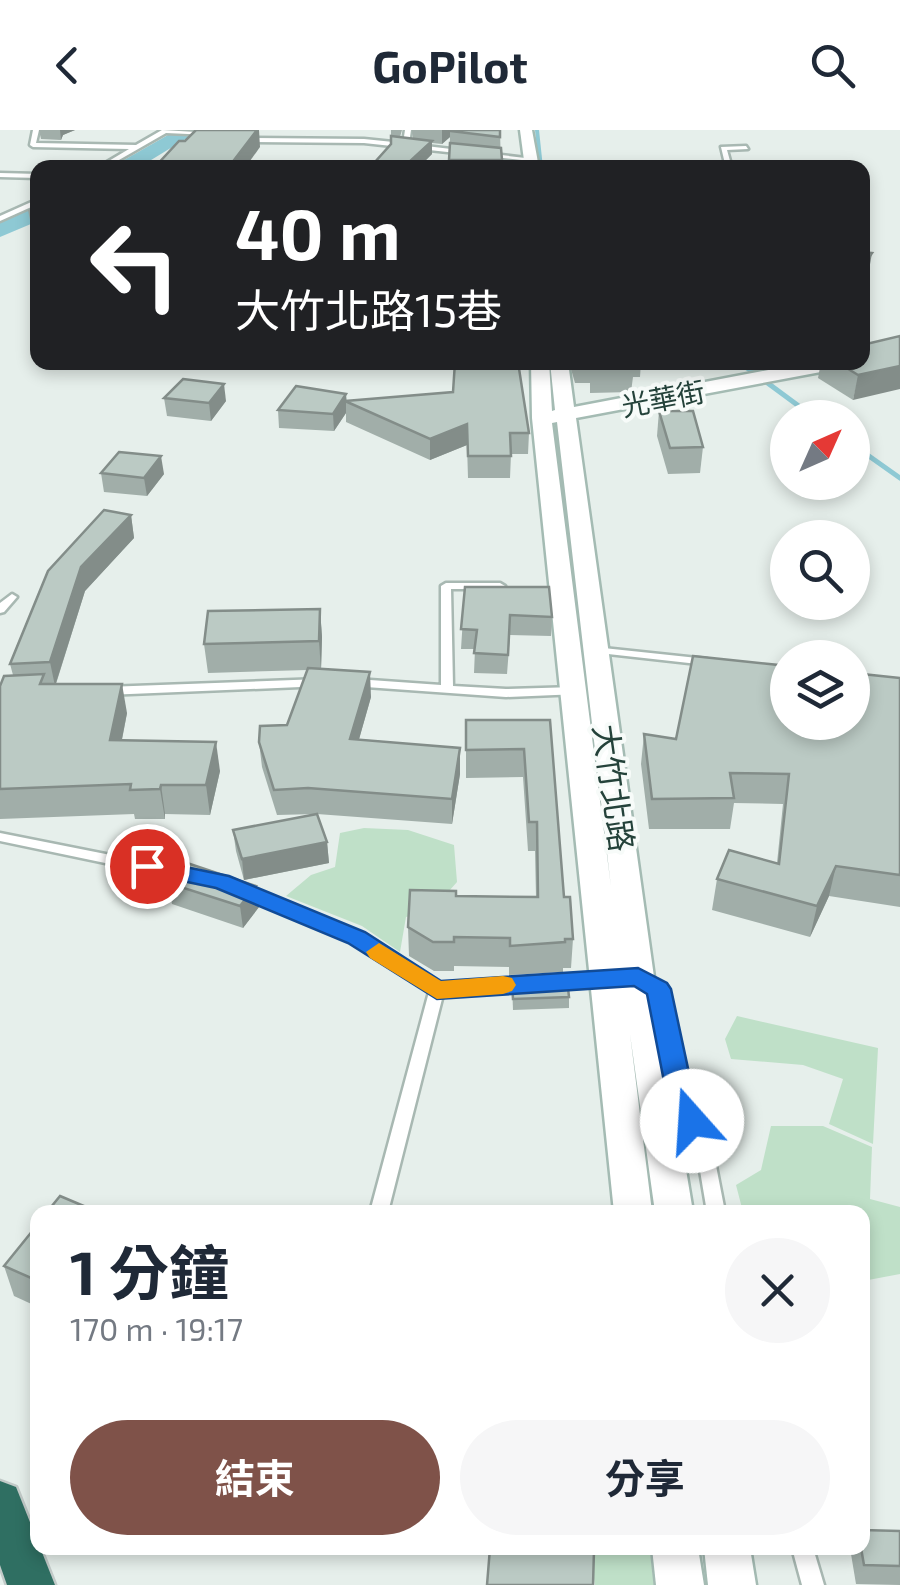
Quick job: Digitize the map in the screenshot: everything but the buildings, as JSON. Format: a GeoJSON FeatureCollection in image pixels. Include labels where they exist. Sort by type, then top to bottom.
{"type":"FeatureCollection","features":[{"type":"Feature","properties":{"kind":"highway"},"geometry":{"type":"LineString","coordinates":[[0,1503],[32,1585]]}},
{"type":"Feature","properties":{"kind":"street"},"geometry":{"type":"LineString","coordinates":[[516,130],[525,160]]}},
{"type":"Feature","properties":{"kind":"street"},"geometry":{"type":"LineString","coordinates":[[526,130],[526,160]]}},
{"type":"Feature","properties":{"kind":"street","name":"大竹北路"},"geometry":{"type":"LineString","coordinates":[[542,370],[554,417],[621,977],[633,1205]]}},
{"type":"Feature","properties":{"kind":"street","name":"大竹北路"},"geometry":{"type":"LineString","coordinates":[[554,417],[558,370]]}},
{"type":"Feature","properties":{"kind":"street","name":"光華街"},"geometry":{"type":"LineString","coordinates":[[554,417],[800,370]]}},
{"type":"Feature","properties":{"kind":"street","name":"大竹北路"},"geometry":{"type":"LineString","coordinates":[[582,650],[575,692],[621,977],[672,1205]]}},
{"type":"Feature","properties":{"kind":"street"},"geometry":{"type":"LineString","coordinates":[[676,1555],[680,1585]]}},
{"type":"Feature","properties":{"kind":"street"},"geometry":{"type":"LineString","coordinates":[[727,1555],[732,1585]]}},
{"type":"Feature","properties":{"kind":"lane"},"geometry":{"type":"LineString","coordinates":[[36,130],[33,145],[140,147]]}},
{"type":"Feature","properties":{"kind":"lane"},"geometry":{"type":"LineString","coordinates":[[406,146],[408,130]]}},
{"type":"Feature","properties":{"kind":"lane"},"geometry":{"type":"LineString","coordinates":[[115,160],[165,131],[220,134]]}},
{"type":"Feature","properties":{"kind":"lane"},"geometry":{"type":"LineString","coordinates":[[240,140],[406,146],[505,160]]}},
{"type":"Feature","properties":{"kind":"lane"},"geometry":{"type":"LineString","coordinates":[[728,160],[724,148],[746,148]]}},
{"type":"Feature","properties":{"kind":"lane"},"geometry":{"type":"LineString","coordinates":[[0,175],[30,176]]}},
{"type":"Feature","properties":{"kind":"lane"},"geometry":{"type":"LineString","coordinates":[[0,219],[30,205]]}},
{"type":"Feature","properties":{"kind":"lane"},"geometry":{"type":"LineString","coordinates":[[446,688],[446,586],[500,586]]}},
{"type":"Feature","properties":{"kind":"lane"},"geometry":{"type":"LineString","coordinates":[[0,610],[12,597]]}},
{"type":"Feature","properties":{"kind":"lane"},"geometry":{"type":"LineString","coordinates":[[582,650],[730,664]]}},
{"type":"Feature","properties":{"kind":"lane"},"geometry":{"type":"LineString","coordinates":[[90,692],[329,683]]}},
{"type":"Feature","properties":{"kind":"lane"},"geometry":{"type":"LineString","coordinates":[[348,684],[506,693],[575,692]]}},
{"type":"Feature","properties":{"kind":"lane"},"geometry":{"type":"LineString","coordinates":[[0,837],[221,882],[356,938],[437,990],[621,977],[658,989],[682,1102],[703,1140],[715,1205]]}},
{"type":"Feature","properties":{"kind":"lane"},"geometry":{"type":"LineString","coordinates":[[381,1205],[437,990]]}},
{"type":"Feature","properties":{"kind":"lane"},"geometry":{"type":"LineString","coordinates":[[804,1555],[813,1585]]}},
{"type":"Feature","properties":{"kind":"green space"},"geometry":{"type":"Polygon","coordinates":[[[364,828],[408,830],[454,845],[457,882],[432,910],[406,917],[400,952],[362,926],[286,896],[311,875],[335,867],[340,833],[364,828]]]}},
{"type":"Feature","properties":{"kind":"green space"},"geometry":{"type":"Polygon","coordinates":[[[737,1016],[878,1048],[873,1144],[829,1124],[843,1079],[803,1065],[731,1059],[725,1039],[737,1016]]]}},
{"type":"Feature","properties":{"kind":"green space"},"geometry":{"type":"Polygon","coordinates":[[[771,1126],[823,1126],[872,1147],[870,1199],[900,1207],[900,1274],[870,1280],[870,1205],[741,1205],[736,1185],[761,1170],[771,1126]]]}},
{"type":"Feature","properties":{"kind":"green space"},"geometry":{"type":"Polygon","coordinates":[[[590,1555],[651,1555],[654,1585],[595,1585],[590,1555]]]}},
{"type":"Feature","properties":{"kind":"waterway"},"geometry":{"type":"LineString","coordinates":[[537,130],[540,160]]}},
{"type":"Feature","properties":{"kind":"waterway"},"geometry":{"type":"LineString","coordinates":[[136,160],[182,135]]}},
{"type":"Feature","properties":{"kind":"waterway"},"geometry":{"type":"LineString","coordinates":[[0,230],[30,216]]}},
{"type":"Feature","properties":{"kind":"waterway"},"geometry":{"type":"LineString","coordinates":[[750,370],[791,400]]}},
{"type":"Feature","properties":{"kind":"waterway"},"geometry":{"type":"LineString","coordinates":[[870,457],[900,478]]}},
{"type":"Feature","properties":{"kind":"slow traffic"},"geometry":{"type":"LineString","coordinates":[[379,952],[437,990],[503,985]]}},
{"type":"Feature","properties":{"kind":"route"},"geometry":{"type":"LineString","coordinates":[[147,866],[221,882],[356,938],[437,990],[638,977],[658,989],[682,1102],[692,1121]]}}]}
